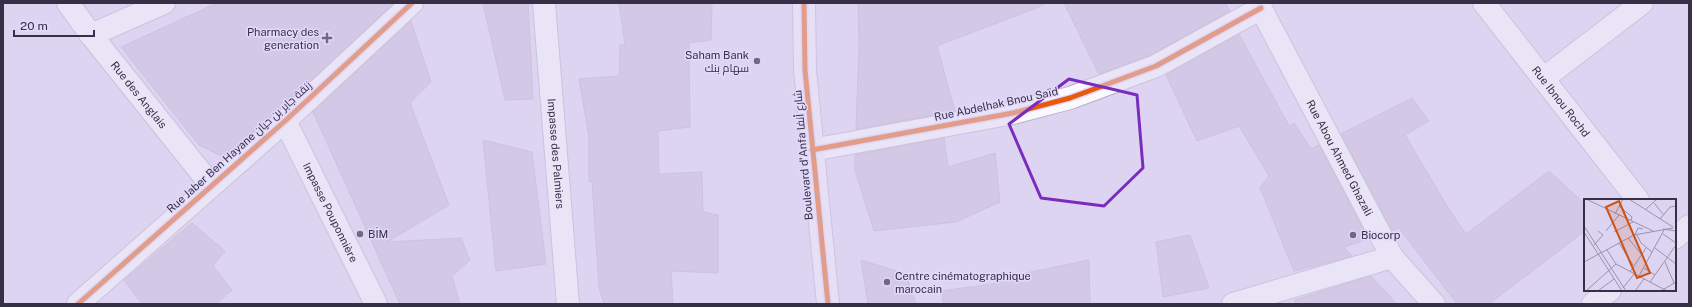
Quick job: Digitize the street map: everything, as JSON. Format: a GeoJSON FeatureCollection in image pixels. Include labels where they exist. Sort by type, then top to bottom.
{"type":"FeatureCollection","features":[{"type":"Feature","properties":{"kind":"main road","name":"Boulevard d'Anfa شارع أنفا"},"geometry":{"type":"LineString","coordinates":[[804,3],[805,70],[828,304]]}},
{"type":"Feature","properties":{"kind":"street","name":"Rue des Anglais"},"geometry":{"type":"LineString","coordinates":[[68,3],[91,35],[210,185]]}},
{"type":"Feature","properties":{"kind":"street"},"geometry":{"type":"LineString","coordinates":[[91,35],[164,3]]}},
{"type":"Feature","properties":{"kind":"street","name":"Rue Jaber Ben Hayane زنقة جابر بن حيان"},"geometry":{"type":"LineString","coordinates":[[78,304],[210,185],[285,121],[412,3]]}},
{"type":"Feature","properties":{"kind":"street","name":"Impasse des Palmiers"},"geometry":{"type":"LineString","coordinates":[[544,3],[568,304]]}},
{"type":"Feature","properties":{"kind":"street","name":"Rue Ibnou Rochd"},"geometry":{"type":"LineString","coordinates":[[1484,3],[1637,199]]}},
{"type":"Feature","properties":{"kind":"street"},"geometry":{"type":"LineString","coordinates":[[1543,79],[1642,3]]}},
{"type":"Feature","properties":{"kind":"street","name":"Rue Abdelhak Bnou Saïd"},"geometry":{"type":"LineString","coordinates":[[812,150],[1013,113],[1070,98],[1156,66],[1260,5]]}},
{"type":"Feature","properties":{"kind":"street","name":"Rue Abou Ahmed Ghazali"},"geometry":{"type":"LineString","coordinates":[[1260,5],[1392,257],[1434,304]]}},
{"type":"Feature","properties":{"kind":"street","name":"Impasse Pouponnière"},"geometry":{"type":"LineString","coordinates":[[285,121],[376,304]]}},
{"type":"Feature","properties":{"kind":"street"},"geometry":{"type":"LineString","coordinates":[[1676,237],[1689,226]]}},
{"type":"Feature","properties":{"kind":"street"},"geometry":{"type":"LineString","coordinates":[[1233,304],[1392,257]]}},
{"type":"Feature","properties":{"kind":"street"},"geometry":{"type":"LineString","coordinates":[[1593,304],[1609,291]]}},
{"type":"Feature","properties":{"kind":"highlighted area"},"geometry":{"type":"Polygon","coordinates":[[[1069,79],[1137,95],[1143,168],[1104,206],[1041,198],[1009,124],[1069,79]]]}},
{"type":"Feature","properties":{"kind":"building"},"geometry":{"type":"Polygon","coordinates":[[[217,3],[394,3],[277,112],[223,157],[199,145],[121,47],[217,3]]]}},
{"type":"Feature","properties":{"kind":"building"},"geometry":{"type":"Polygon","coordinates":[[[483,3],[528,3],[533,99],[505,100],[483,3]]]}},
{"type":"Feature","properties":{"kind":"building"},"geometry":{"type":"Polygon","coordinates":[[[619,3],[712,3],[711,40],[689,43],[690,127],[658,131],[659,174],[702,172],[703,212],[718,215],[718,273],[671,271],[673,304],[604,304],[599,287],[592,181],[589,182],[589,137],[579,79],[619,76],[620,45],[625,45],[619,3]]]}},
{"type":"Feature","properties":{"kind":"building"},"geometry":{"type":"Polygon","coordinates":[[[858,3],[1043,3],[1044,5],[937,46],[955,111],[856,129],[859,46],[858,3]]]}},
{"type":"Feature","properties":{"kind":"building"},"geometry":{"type":"Polygon","coordinates":[[[1064,3],[1225,3],[1230,11],[1151,55],[1099,74],[1064,3]]]}},
{"type":"Feature","properties":{"kind":"building"},"geometry":{"type":"Polygon","coordinates":[[[411,21],[431,82],[410,103],[449,205],[387,242],[461,238],[470,260],[452,276],[460,304],[400,304],[313,112],[411,21]]]}},
{"type":"Feature","properties":{"kind":"building"},"geometry":{"type":"Polygon","coordinates":[[[1239,34],[1289,126],[1294,123],[1311,149],[1319,145],[1368,239],[1344,247],[1352,256],[1294,271],[1260,188],[1269,176],[1239,126],[1197,141],[1166,75],[1239,34]]]}},
{"type":"Feature","properties":{"kind":"building"},"geometry":{"type":"Polygon","coordinates":[[[1412,98],[1429,121],[1405,135],[1450,211],[1466,234],[1549,171],[1584,203],[1584,232],[1489,304],[1457,304],[1399,228],[1392,231],[1341,134],[1412,98]]]}},
{"type":"Feature","properties":{"kind":"building"},"geometry":{"type":"Polygon","coordinates":[[[944,138],[948,167],[995,153],[1000,202],[956,222],[874,231],[855,170],[855,155],[944,138]]]}},
{"type":"Feature","properties":{"kind":"building"},"geometry":{"type":"Polygon","coordinates":[[[483,140],[532,152],[546,264],[496,271],[483,140]]]}},
{"type":"Feature","properties":{"kind":"building"},"geometry":{"type":"Polygon","coordinates":[[[192,223],[225,251],[213,266],[232,290],[216,304],[142,304],[124,280],[192,223]]]}},
{"type":"Feature","properties":{"kind":"building"},"geometry":{"type":"Polygon","coordinates":[[[1190,235],[1209,288],[1163,297],[1156,242],[1190,235]]]}},
{"type":"Feature","properties":{"kind":"building","name":"Centre cinématographique marocain"},"geometry":{"type":"Polygon","coordinates":[[[861,260],[906,274],[916,304],[868,304],[861,260]]]}},
{"type":"Feature","properties":{"kind":"building"},"geometry":{"type":"Polygon","coordinates":[[[1089,260],[1090,304],[943,304],[942,291],[998,283],[997,279],[1089,260]]]}},
{"type":"Feature","properties":{"kind":"building"},"geometry":{"type":"Polygon","coordinates":[[[1371,276],[1397,304],[1295,304],[1295,300],[1371,276]]]}},
{"type":"Feature","properties":{"kind":"cycle path"},"geometry":{"type":"LineString","coordinates":[[78,304],[285,121],[412,3]]}},
{"type":"Feature","properties":{"kind":"cycle path"},"geometry":{"type":"LineString","coordinates":[[804,3],[805,70],[828,304]]}},
{"type":"Feature","properties":{"kind":"cycle path"},"geometry":{"type":"LineString","coordinates":[[812,150],[1013,113],[1070,98],[1156,66],[1261,8]]}},
{"type":"Feature","properties":{"kind":"place","name":"Pharmacy des generation"},"geometry":{"type":"Point","coordinates":[327,38]}},
{"type":"Feature","properties":{"kind":"place","name":"Saham Bank سهام بنك"},"geometry":{"type":"Point","coordinates":[757,61]}},
{"type":"Feature","properties":{"kind":"place","name":"BİM"},"geometry":{"type":"Point","coordinates":[360,234]}},
{"type":"Feature","properties":{"kind":"place","name":"Biocorp"},"geometry":{"type":"Point","coordinates":[1353,235]}},
{"type":"Feature","properties":{"kind":"place","name":"Centre cinématographique marocain"},"geometry":{"type":"Point","coordinates":[887,282]}}]}
